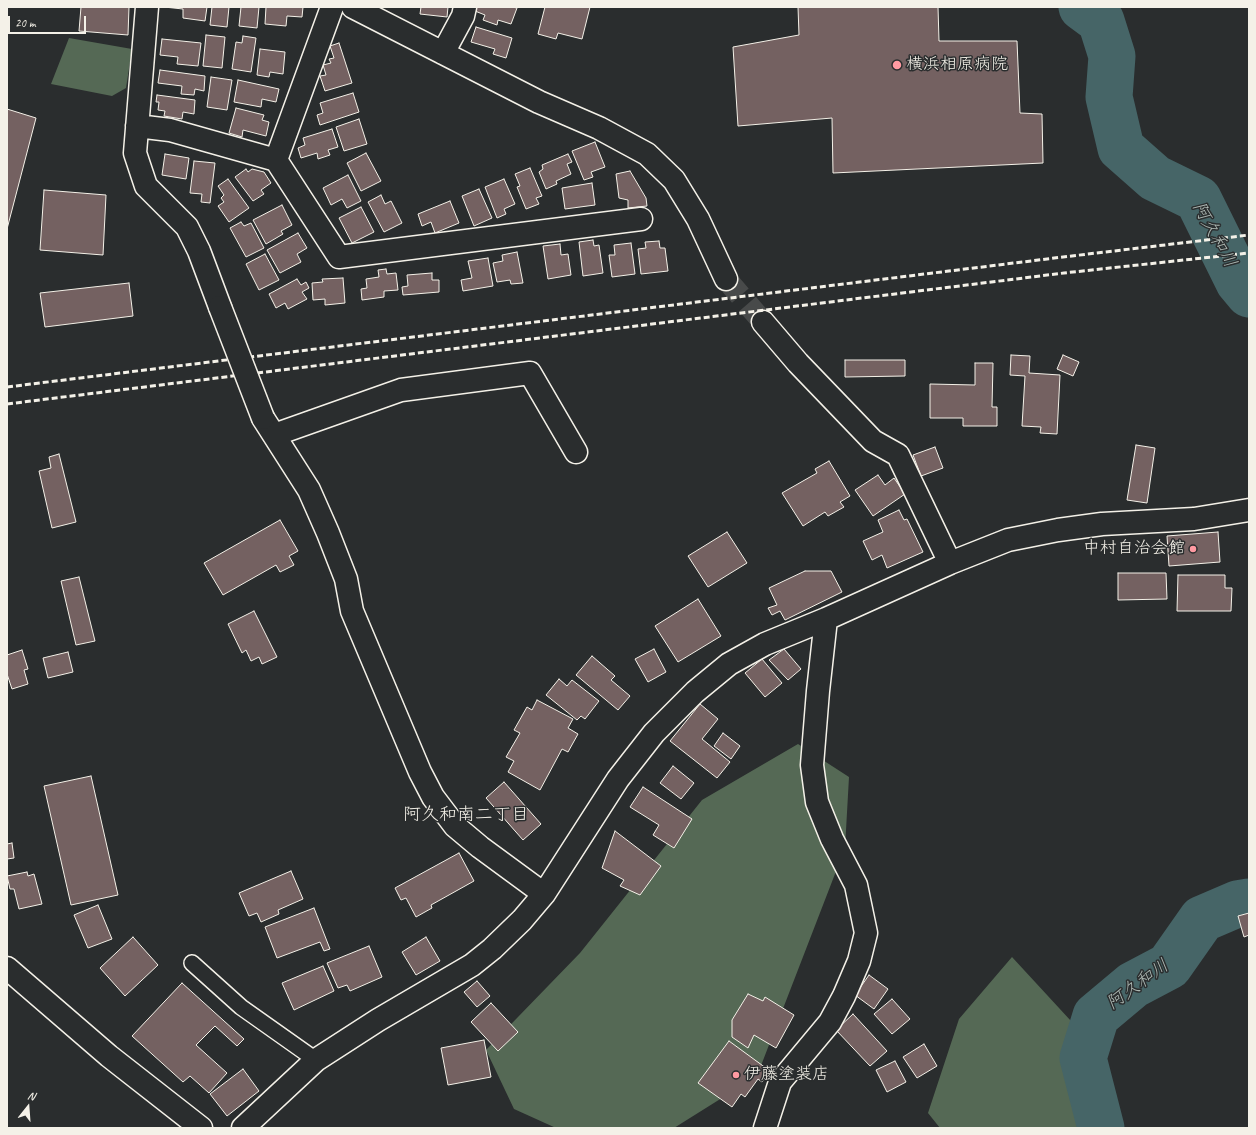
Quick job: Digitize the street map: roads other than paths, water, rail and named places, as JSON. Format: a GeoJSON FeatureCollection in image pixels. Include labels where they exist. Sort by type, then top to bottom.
{"type":"FeatureCollection","features":[{"type":"Feature","properties":{"kind":"street"},"geometry":{"type":"LineString","coordinates":[[147,7],[135,153],[146,186],[187,227],[199,251],[268,427],[309,490],[328,533],[346,579],[352,611],[417,765],[433,797],[455,826],[480,847],[544,894]]}},
{"type":"Feature","properties":{"kind":"street"},"geometry":{"type":"LineString","coordinates":[[276,160],[332,7]]}},
{"type":"Feature","properties":{"kind":"street"},"geometry":{"type":"LineString","coordinates":[[353,7],[539,102],[599,128],[647,154],[674,180],[698,219],[726,278]]}},
{"type":"Feature","properties":{"kind":"street"},"geometry":{"type":"LineString","coordinates":[[443,53],[463,16],[465,7]]}},
{"type":"Feature","properties":{"kind":"street"},"geometry":{"type":"LineString","coordinates":[[137,126],[170,130],[276,160],[339,257],[641,219]]}},
{"type":"Feature","properties":{"kind":"street"},"geometry":{"type":"LineString","coordinates":[[763,322],[798,363],[873,442],[898,456],[950,563]]}},
{"type":"Feature","properties":{"kind":"street"},"geometry":{"type":"LineString","coordinates":[[268,427],[401,390],[530,373],[576,452]]}},
{"type":"Feature","properties":{"kind":"street"},"geometry":{"type":"LineString","coordinates":[[243,1128],[316,1060],[378,1020],[472,966],[492,949],[522,920],[544,894],[618,779],[654,734],[695,692],[729,664],[765,644],[826,619],[950,563],[1008,540],[1058,530],[1102,524],[1194,519],[1249,510]]}},
{"type":"Feature","properties":{"kind":"street"},"geometry":{"type":"LineString","coordinates":[[765,1128],[780,1082],[830,1022],[844,996],[859,961],[866,933],[856,885],[832,839],[817,802],[812,765],[826,619]]}},
{"type":"Feature","properties":{"kind":"street"},"geometry":{"type":"LineString","coordinates":[[7,968],[109,1056],[201,1128]]}},
{"type":"Feature","properties":{"kind":"lane"},"geometry":{"type":"LineString","coordinates":[[192,963],[241,1007],[316,1060]]}},
{"type":"Feature","properties":{"kind":"waterway","name":"阿久和川"},"geometry":{"type":"LineString","coordinates":[[1082,7],[1101,21],[1112,56],[1109,97],[1121,148],[1155,178],[1198,199],[1239,282],[1249,294]]}},
{"type":"Feature","properties":{"kind":"waterway","name":"阿久和川"},"geometry":{"type":"LineString","coordinates":[[1101,1128],[1083,1058],[1096,1016],[1133,985],[1169,966],[1202,919],[1237,904],[1249,902]]}},
{"type":"Feature","properties":{"kind":"tunnel"},"geometry":{"type":"LineString","coordinates":[[726,279],[763,322]]}},
{"type":"Feature","properties":{"kind":"railway"},"geometry":{"type":"LineString","coordinates":[[7,387],[1249,235]]}},
{"type":"Feature","properties":{"kind":"railway"},"geometry":{"type":"LineString","coordinates":[[7,404],[1064,273],[1249,253]]}},
{"type":"Feature","properties":{"kind":"place","name":"横浜相原病院"},"geometry":{"type":"Point","coordinates":[897,65]}},
{"type":"Feature","properties":{"kind":"place","name":"中村自治会館"},"geometry":{"type":"Point","coordinates":[1193,549]}},
{"type":"Feature","properties":{"kind":"place","name":"伊藤塗装店"},"geometry":{"type":"Point","coordinates":[736,1075]}},
{"type":"Feature","properties":{"kind":"district","name":"阿久和南二丁目"},"geometry":{"type":"Point","coordinates":[466,815]}}]}
